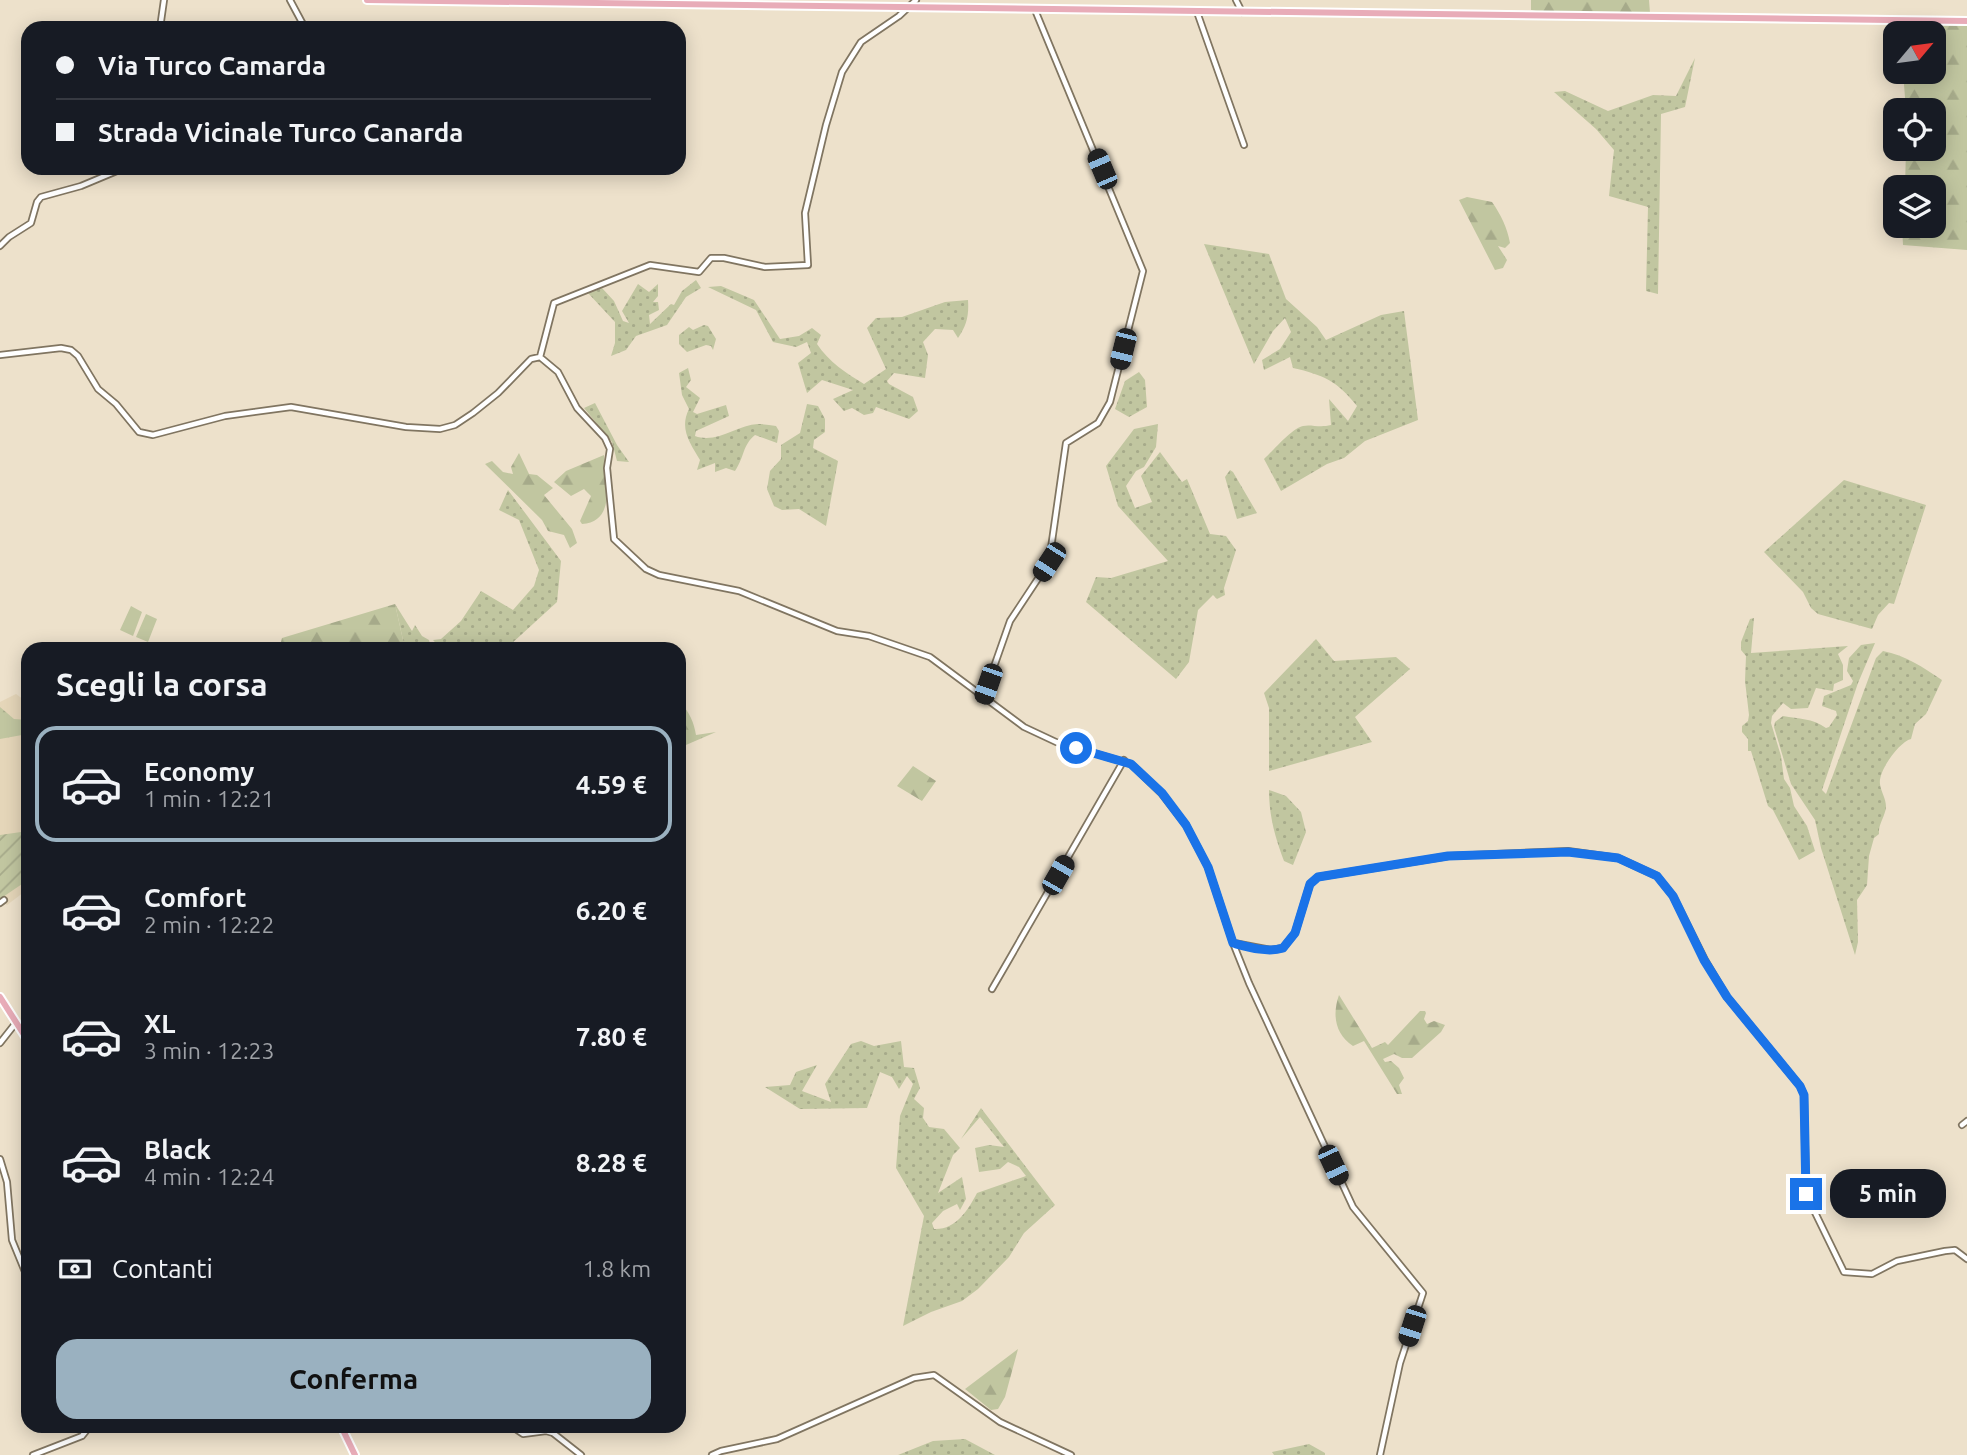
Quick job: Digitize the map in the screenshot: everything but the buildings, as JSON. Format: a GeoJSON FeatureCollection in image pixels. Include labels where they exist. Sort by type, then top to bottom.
{"type":"FeatureCollection","features":[{"type":"Feature","properties":{"kind":"main road"},"geometry":{"type":"LineString","coordinates":[[367,0],[1967,21]]}},
{"type":"Feature","properties":{"kind":"main road"},"geometry":{"type":"LineString","coordinates":[[0,997],[2,1006],[21,1032]]}},
{"type":"Feature","properties":{"kind":"main road"},"geometry":{"type":"LineString","coordinates":[[344,1433],[355,1455]]}},
{"type":"Feature","properties":{"kind":"street"},"geometry":{"type":"LineString","coordinates":[[161,21],[164,0]]}},
{"type":"Feature","properties":{"kind":"street"},"geometry":{"type":"LineString","coordinates":[[290,0],[301,21]]}},
{"type":"Feature","properties":{"kind":"street"},"geometry":{"type":"LineString","coordinates":[[540,357],[554,303],[650,265],[699,272],[711,258],[724,258],[765,267],[808,265],[806,214],[826,125],[842,72],[861,41],[916,0]]}},
{"type":"Feature","properties":{"kind":"street"},"geometry":{"type":"LineString","coordinates":[[1237,0],[1242,12]]}},
{"type":"Feature","properties":{"kind":"street"},"geometry":{"type":"LineString","coordinates":[[983,698],[1010,621],[1049,562],[1066,443],[1098,423],[1110,402],[1143,271],[1035,10]]}},
{"type":"Feature","properties":{"kind":"street"},"geometry":{"type":"LineString","coordinates":[[1197,12],[1244,145]]}},
{"type":"Feature","properties":{"kind":"street"},"geometry":{"type":"LineString","coordinates":[[0,246],[31,223],[41,197],[107,175]]}},
{"type":"Feature","properties":{"kind":"street"},"geometry":{"type":"LineString","coordinates":[[0,355],[61,348],[71,350],[78,356],[98,389],[116,404],[139,432],[153,435],[225,416],[291,407],[406,427],[440,429],[455,425],[473,413],[498,393],[531,359],[540,357]]}},
{"type":"Feature","properties":{"kind":"street"},"geometry":{"type":"LineString","coordinates":[[540,357],[558,372],[577,408],[608,443],[610,456],[607,468],[614,539],[646,569],[659,575],[738,591],[837,631],[869,636],[930,657],[1016,722],[1056,742],[1124,760],[1162,793],[1186,825],[1208,867],[1249,983],[1353,1207],[1423,1293],[1400,1363],[1380,1455]]}},
{"type":"Feature","properties":{"kind":"street"},"geometry":{"type":"LineString","coordinates":[[992,989],[1124,760]]}},
{"type":"Feature","properties":{"kind":"street"},"geometry":{"type":"LineString","coordinates":[[1233,943],[1271,950],[1283,948],[1295,933],[1310,884],[1318,877],[1448,856],[1568,852],[1607,855],[1652,873],[1673,896],[1704,960],[1727,997],[1800,1086],[1804,1095],[1806,1194],[1844,1272],[1872,1274],[1897,1261],[1945,1251],[1955,1250],[1967,1259]]}},
{"type":"Feature","properties":{"kind":"street"},"geometry":{"type":"LineString","coordinates":[[0,1043],[15,1024]]}},
{"type":"Feature","properties":{"kind":"street"},"geometry":{"type":"LineString","coordinates":[[1962,1125],[1967,1121]]}},
{"type":"Feature","properties":{"kind":"street"},"geometry":{"type":"LineString","coordinates":[[0,1159],[7,1182],[12,1240],[21,1262]]}},
{"type":"Feature","properties":{"kind":"street"},"geometry":{"type":"LineString","coordinates":[[712,1455],[777,1439],[914,1378],[934,1375],[1000,1422],[1071,1455]]}},
{"type":"Feature","properties":{"kind":"street"},"geometry":{"type":"LineString","coordinates":[[33,1455],[84,1433]]}},
{"type":"Feature","properties":{"kind":"street"},"geometry":{"type":"LineString","coordinates":[[553,1433],[581,1455]]}},
{"type":"Feature","properties":{"kind":"shaded area"},"geometry":{"type":"Polygon","coordinates":[[[16,694],[21,698],[21,894],[7,905],[0,899],[0,702],[16,694]]]}},
{"type":"Feature","properties":{"kind":"green space"},"geometry":{"type":"Polygon","coordinates":[[[1531,0],[1649,0],[1650,13],[1536,11],[1531,10],[1531,0]]]}},
{"type":"Feature","properties":{"kind":"green space"},"geometry":{"type":"Polygon","coordinates":[[[1946,26],[1967,26],[1967,250],[1903,245],[1903,238],[1946,238],[1946,175],[1905,175],[1906,161],[1946,161],[1946,98],[1905,98],[1904,84],[1946,84],[1946,26]]]}},
{"type":"Feature","properties":{"kind":"green space"},"geometry":{"type":"Polygon","coordinates":[[[1695,58],[1685,107],[1661,114],[1658,294],[1646,291],[1648,207],[1609,196],[1614,150],[1596,129],[1554,92],[1565,91],[1608,111],[1653,95],[1676,96],[1695,58]]]}},
{"type":"Feature","properties":{"kind":"green space"},"geometry":{"type":"Polygon","coordinates":[[[1467,197],[1492,202],[1501,216],[1510,243],[1505,248],[1498,246],[1507,260],[1503,268],[1495,270],[1459,200],[1467,197]]]}},
{"type":"Feature","properties":{"kind":"green space"},"geometry":{"type":"Polygon","coordinates":[[[1204,244],[1269,254],[1286,299],[1317,327],[1326,340],[1381,315],[1404,311],[1418,420],[1365,441],[1344,458],[1327,464],[1281,491],[1264,459],[1299,428],[1331,425],[1329,399],[1348,421],[1357,406],[1343,390],[1329,380],[1293,368],[1290,357],[1264,370],[1262,360],[1280,349],[1291,332],[1285,318],[1273,331],[1254,364],[1204,244]]]}},
{"type":"Feature","properties":{"kind":"green space"},"geometry":{"type":"Polygon","coordinates":[[[696,280],[701,288],[686,297],[667,325],[636,336],[626,350],[611,356],[615,343],[615,322],[588,293],[602,288],[614,301],[623,321],[629,323],[622,311],[638,284],[649,292],[658,284],[658,296],[653,302],[658,302],[659,310],[649,315],[650,324],[671,304],[674,305],[682,291],[696,280]]]}},
{"type":"Feature","properties":{"kind":"green space"},"geometry":{"type":"Polygon","coordinates":[[[721,286],[754,300],[780,339],[799,336],[812,328],[821,335],[817,344],[827,356],[864,384],[886,369],[867,328],[876,318],[902,317],[945,302],[968,300],[968,315],[958,338],[953,330],[935,329],[923,342],[928,355],[925,378],[894,373],[887,381],[913,397],[918,411],[909,419],[876,407],[873,413],[864,415],[852,408],[844,411],[833,399],[853,390],[822,380],[807,393],[798,363],[811,353],[807,342],[796,347],[773,342],[756,310],[708,287],[721,286]]]}},
{"type":"Feature","properties":{"kind":"green space"},"geometry":{"type":"Polygon","coordinates":[[[708,326],[716,339],[713,350],[706,345],[687,352],[679,344],[679,335],[689,327],[693,330],[708,326]]]}},
{"type":"Feature","properties":{"kind":"green space"},"geometry":{"type":"Polygon","coordinates":[[[688,368],[691,380],[686,387],[700,398],[693,412],[697,414],[726,405],[729,416],[696,431],[695,436],[711,438],[750,425],[762,424],[776,426],[779,431],[777,443],[755,435],[748,443],[735,471],[726,468],[715,472],[715,463],[697,470],[700,460],[685,429],[689,409],[682,395],[679,373],[688,368]]]}},
{"type":"Feature","properties":{"kind":"green space"},"geometry":{"type":"Polygon","coordinates":[[[1139,372],[1145,380],[1147,407],[1129,417],[1115,409],[1125,381],[1139,372]]]}},
{"type":"Feature","properties":{"kind":"green space"},"geometry":{"type":"Polygon","coordinates":[[[595,403],[629,462],[617,461],[612,442],[584,408],[595,403]]]}},
{"type":"Feature","properties":{"kind":"green space"},"geometry":{"type":"Polygon","coordinates":[[[807,404],[818,406],[825,419],[825,432],[814,440],[813,448],[838,461],[826,526],[799,509],[782,510],[774,506],[767,489],[770,471],[781,459],[781,445],[800,433],[807,404]]]}},
{"type":"Feature","properties":{"kind":"green space"},"geometry":{"type":"Polygon","coordinates":[[[1158,424],[1156,447],[1144,467],[1136,471],[1126,486],[1135,508],[1152,502],[1141,476],[1160,452],[1182,482],[1187,479],[1210,534],[1226,536],[1236,550],[1224,588],[1225,595],[1217,599],[1213,595],[1198,610],[1189,662],[1176,679],[1086,602],[1096,577],[1111,578],[1168,561],[1118,506],[1106,466],[1134,429],[1158,424]]]}},
{"type":"Feature","properties":{"kind":"green space"},"geometry":{"type":"Polygon","coordinates":[[[519,453],[529,474],[537,475],[553,488],[544,495],[572,529],[577,543],[570,548],[564,535],[548,531],[542,520],[485,464],[492,461],[503,472],[513,474],[511,467],[519,453]]]}},
{"type":"Feature","properties":{"kind":"green space"},"geometry":{"type":"Polygon","coordinates":[[[604,455],[607,486],[605,507],[600,516],[582,524],[580,521],[591,496],[584,489],[571,496],[554,482],[566,471],[604,455]]]}},
{"type":"Feature","properties":{"kind":"green space"},"geometry":{"type":"Polygon","coordinates":[[[1230,470],[1257,513],[1237,519],[1225,477],[1230,470]]]}},
{"type":"Feature","properties":{"kind":"green space"},"geometry":{"type":"Polygon","coordinates":[[[1844,480],[1926,505],[1894,604],[1889,603],[1878,615],[1872,629],[1818,614],[1811,608],[1803,592],[1764,552],[1844,480]]]}},
{"type":"Feature","properties":{"kind":"green space"},"geometry":{"type":"Polygon","coordinates":[[[508,490],[561,561],[557,602],[513,642],[435,642],[433,640],[441,639],[461,621],[481,591],[513,610],[534,586],[539,570],[519,520],[499,510],[508,490]]]}},
{"type":"Feature","properties":{"kind":"green space"},"geometry":{"type":"Polygon","coordinates":[[[395,604],[412,631],[415,625],[429,642],[403,642],[395,604]]]}},
{"type":"Feature","properties":{"kind":"green space"},"geometry":{"type":"Polygon","coordinates":[[[395,604],[403,642],[281,642],[282,638],[395,604]]]}},
{"type":"Feature","properties":{"kind":"green space"},"geometry":{"type":"Polygon","coordinates":[[[131,606],[142,612],[133,636],[120,630],[131,606]]]}},
{"type":"Feature","properties":{"kind":"green space"},"geometry":{"type":"Polygon","coordinates":[[[146,614],[157,619],[148,642],[136,637],[146,614]]]}},
{"type":"Feature","properties":{"kind":"green space"},"geometry":{"type":"Polygon","coordinates":[[[1754,618],[1751,653],[1848,646],[1838,654],[1843,665],[1843,680],[1834,684],[1833,691],[1816,688],[1808,708],[1791,709],[1783,703],[1772,716],[1771,723],[1781,756],[1784,779],[1790,788],[1794,806],[1807,826],[1815,851],[1799,860],[1773,810],[1768,806],[1751,751],[1748,751],[1748,739],[1742,732],[1742,726],[1748,721],[1749,715],[1745,681],[1746,656],[1741,650],[1741,642],[1750,619],[1754,618]]]}},
{"type":"Feature","properties":{"kind":"green space"},"geometry":{"type":"Polygon","coordinates":[[[1316,639],[1334,661],[1396,657],[1410,669],[1355,717],[1372,742],[1269,771],[1269,708],[1264,693],[1316,639]]]}},
{"type":"Feature","properties":{"kind":"green space"},"geometry":{"type":"Polygon","coordinates":[[[1875,643],[1858,683],[1822,790],[1826,794],[1876,658],[1883,651],[1907,659],[1942,680],[1926,714],[1915,724],[1911,739],[1895,751],[1880,778],[1886,807],[1879,834],[1874,838],[1869,856],[1867,885],[1857,900],[1858,942],[1855,955],[1821,848],[1815,820],[1791,784],[1774,727],[1775,722],[1783,716],[1829,727],[1837,715],[1836,711],[1822,706],[1824,696],[1851,685],[1853,681],[1847,671],[1849,658],[1861,645],[1875,643]]]}},
{"type":"Feature","properties":{"kind":"green space"},"geometry":{"type":"Polygon","coordinates":[[[0,707],[14,719],[21,720],[21,735],[0,739],[0,707]]]}},
{"type":"Feature","properties":{"kind":"green space"},"geometry":{"type":"Polygon","coordinates":[[[686,710],[696,735],[716,732],[686,745],[686,710]]]}},
{"type":"Feature","properties":{"kind":"green space"},"geometry":{"type":"Polygon","coordinates":[[[913,766],[936,781],[922,801],[897,786],[913,766]]]}},
{"type":"Feature","properties":{"kind":"green space"},"geometry":{"type":"Polygon","coordinates":[[[1269,790],[1286,796],[1301,812],[1306,832],[1293,865],[1284,861],[1278,843],[1271,818],[1269,790]]]}},
{"type":"Feature","properties":{"kind":"green space"},"geometry":{"type":"Polygon","coordinates":[[[21,832],[21,885],[0,899],[0,835],[21,832]]]}},
{"type":"Feature","properties":{"kind":"green space"},"geometry":{"type":"Polygon","coordinates":[[[1339,995],[1372,1048],[1385,1042],[1388,1045],[1420,1011],[1425,1011],[1424,1019],[1427,1024],[1434,1021],[1445,1025],[1441,1032],[1412,1058],[1402,1058],[1394,1054],[1383,1059],[1385,1062],[1391,1061],[1399,1068],[1404,1078],[1399,1085],[1402,1094],[1397,1094],[1364,1041],[1353,1046],[1342,1036],[1336,1017],[1339,995]]]}},
{"type":"Feature","properties":{"kind":"green space"},"geometry":{"type":"Polygon","coordinates":[[[861,1041],[874,1046],[901,1041],[904,1067],[914,1068],[920,1088],[914,1099],[924,1108],[923,1118],[929,1127],[944,1129],[960,1148],[953,1155],[938,1193],[962,1177],[966,1199],[960,1210],[957,1204],[943,1211],[932,1223],[934,1229],[955,1223],[977,1193],[1026,1176],[1019,1167],[1008,1162],[1000,1169],[979,1172],[975,1148],[989,1145],[1004,1147],[980,1117],[961,1139],[981,1108],[1055,1205],[1024,1233],[1009,1257],[978,1289],[962,1301],[903,1326],[924,1216],[896,1168],[900,1116],[913,1084],[907,1076],[899,1089],[892,1077],[880,1072],[867,1108],[800,1109],[765,1087],[790,1085],[796,1072],[817,1065],[802,1091],[831,1102],[825,1084],[851,1044],[861,1041]]]}},
{"type":"Feature","properties":{"kind":"green space"},"geometry":{"type":"Polygon","coordinates":[[[1018,1349],[1005,1397],[998,1409],[991,1410],[965,1389],[1018,1349]]]}},
{"type":"Feature","properties":{"kind":"green space"},"geometry":{"type":"Polygon","coordinates":[[[965,1439],[995,1455],[898,1455],[933,1441],[965,1439]]]}},
{"type":"Feature","properties":{"kind":"green space"},"geometry":{"type":"Polygon","coordinates":[[[1309,1444],[1325,1455],[1274,1455],[1272,1452],[1309,1444]]]}},
{"type":"Feature","properties":{"kind":"route"},"geometry":{"type":"LineString","coordinates":[[1076,748],[1124,760],[1162,793],[1186,825],[1208,867],[1233,943],[1246,946],[1271,950],[1283,948],[1295,933],[1310,884],[1318,877],[1448,856],[1568,852],[1607,855],[1657,876],[1673,896],[1704,960],[1727,997],[1800,1086],[1804,1095],[1806,1194]]}}]}
